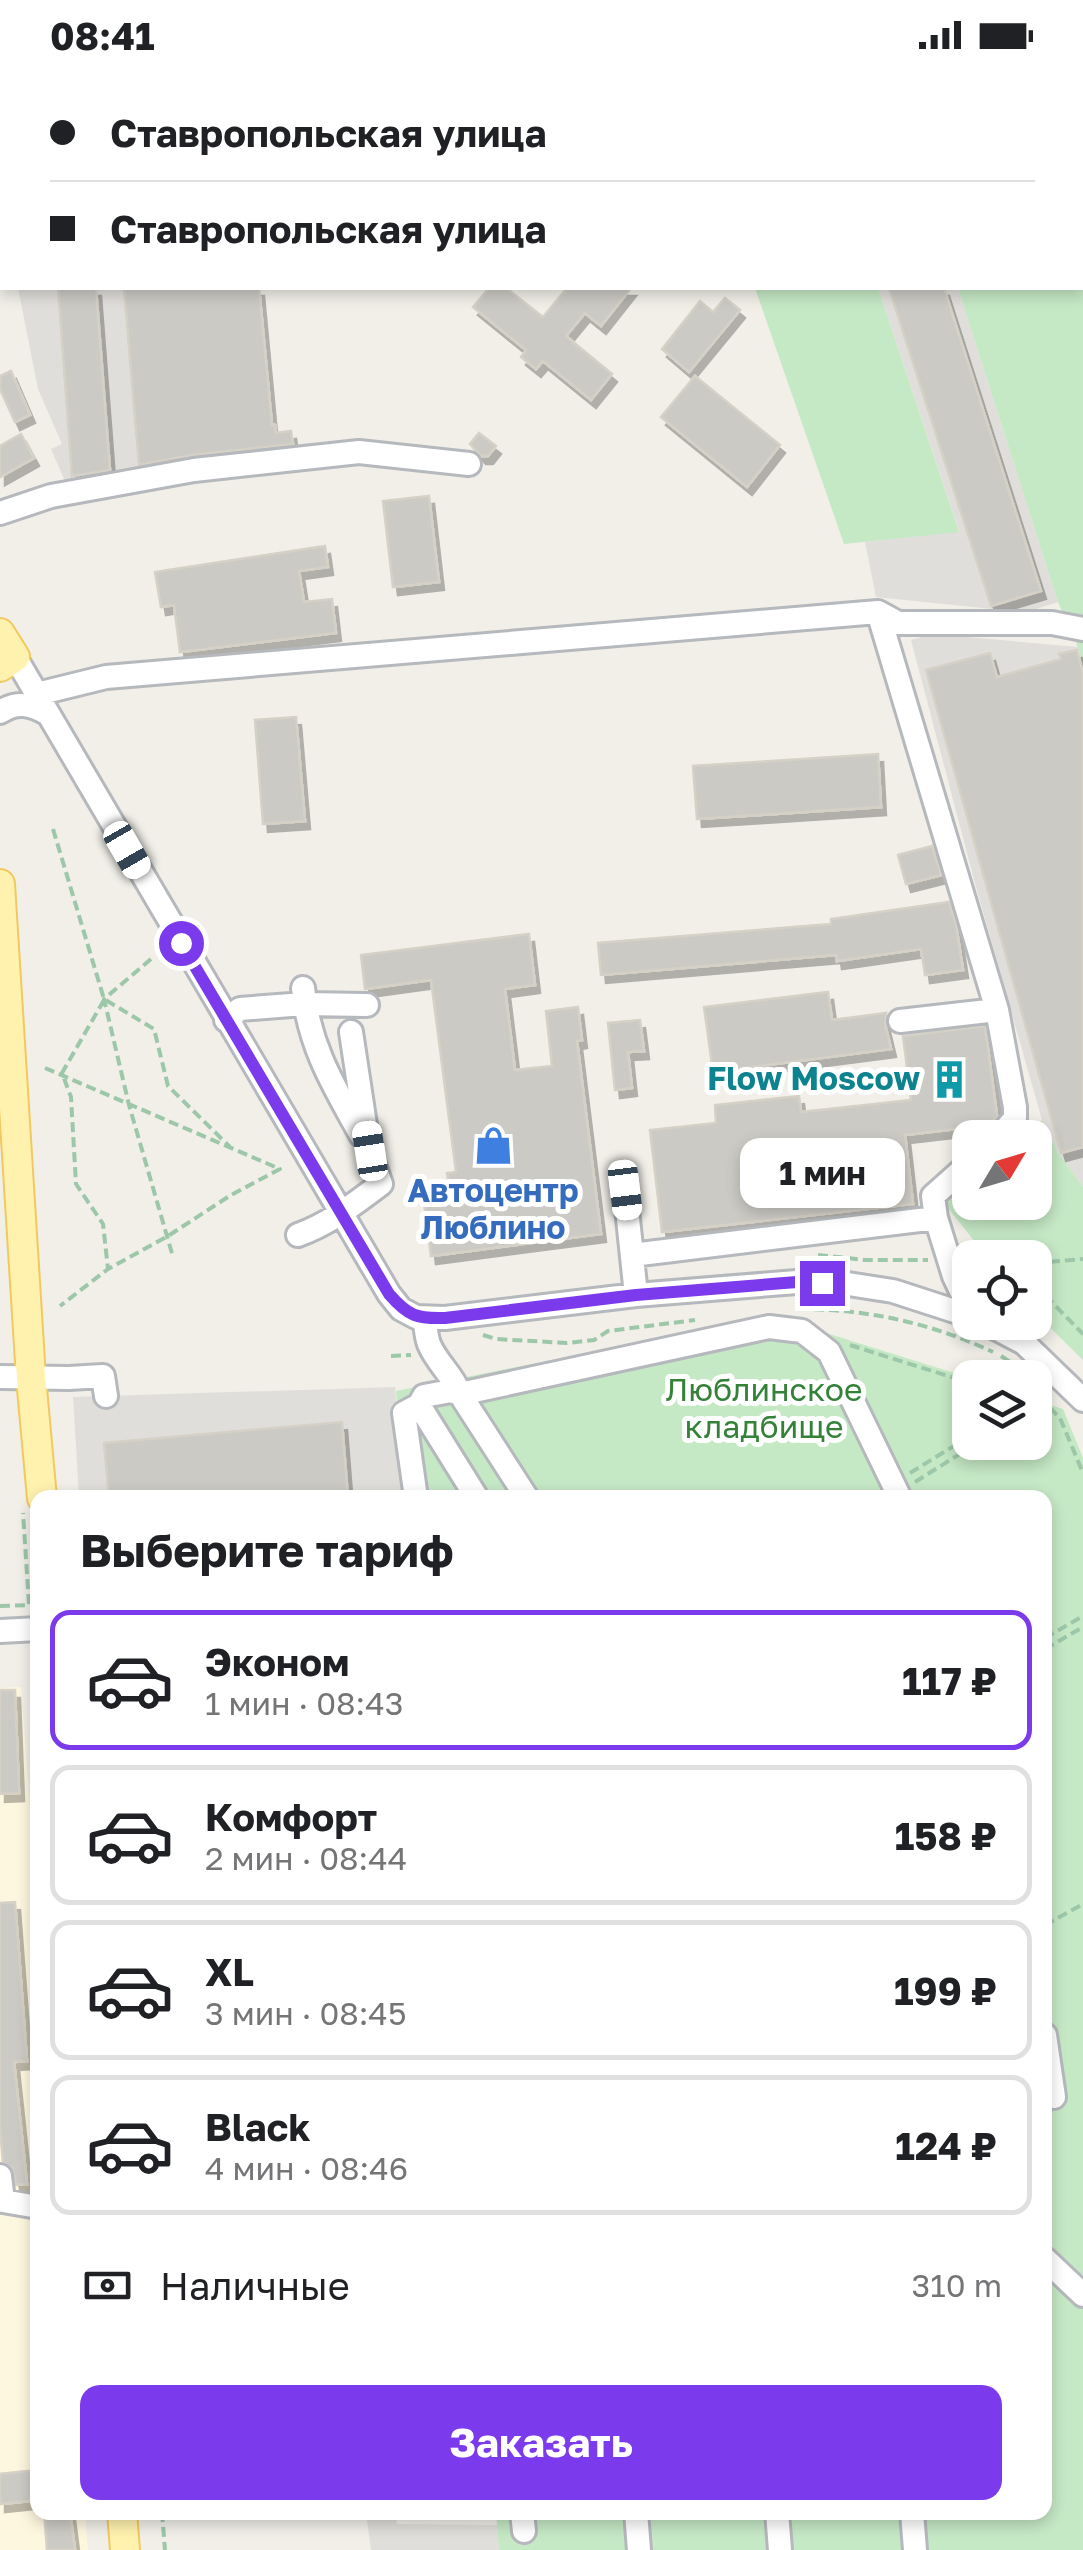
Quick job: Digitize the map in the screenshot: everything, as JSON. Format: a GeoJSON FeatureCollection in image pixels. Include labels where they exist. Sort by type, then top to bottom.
{"type":"FeatureCollection","features":[{"type":"Feature","properties":{"kind":"main road"},"geometry":{"type":"LineString","coordinates":[[0,633],[8,662]]}},
{"type":"Feature","properties":{"kind":"main road"},"geometry":{"type":"LineString","coordinates":[[0,884],[41,1490]]}},
{"type":"Feature","properties":{"kind":"main road"},"geometry":{"type":"LineString","coordinates":[[123,2520],[125,2550]]}},
{"type":"Feature","properties":{"kind":"street"},"geometry":{"type":"LineString","coordinates":[[0,513],[51,496],[194,470],[358,452],[469,464]]}},
{"type":"Feature","properties":{"kind":"street"},"geometry":{"type":"LineString","coordinates":[[878,612],[997,1010],[1016,1107],[1013,1120]]}},
{"type":"Feature","properties":{"kind":"street"},"geometry":{"type":"LineString","coordinates":[[0,712],[19,704],[42,704],[126,676],[878,612],[898,623],[1052,623],[1083,629]]}},
{"type":"Feature","properties":{"kind":"street"},"geometry":{"type":"LineString","coordinates":[[8,662],[42,704],[341,1214],[402,1309],[424,1319],[636,1295],[814,1282],[893,1291],[952,1308]]}},
{"type":"Feature","properties":{"kind":"street"},"geometry":{"type":"LineString","coordinates":[[226,1020],[240,1010],[303,996],[367,1005]]}},
{"type":"Feature","properties":{"kind":"street"},"geometry":{"type":"LineString","coordinates":[[303,996],[309,1028],[328,1076],[370,1151]]}},
{"type":"Feature","properties":{"kind":"street"},"geometry":{"type":"LineString","coordinates":[[900,1021],[997,1010]]}},
{"type":"Feature","properties":{"kind":"street"},"geometry":{"type":"LineString","coordinates":[[298,1235],[341,1214],[381,1184],[370,1151],[351,1032]]}},
{"type":"Feature","properties":{"kind":"street"},"geometry":{"type":"LineString","coordinates":[[939,1304],[951,1268],[933,1196],[952,1179]]}},
{"type":"Feature","properties":{"kind":"street"},"geometry":{"type":"LineString","coordinates":[[625,1190],[636,1295]]}},
{"type":"Feature","properties":{"kind":"street"},"geometry":{"type":"LineString","coordinates":[[632,1255],[936,1218]]}},
{"type":"Feature","properties":{"kind":"street"},"geometry":{"type":"LineString","coordinates":[[424,1319],[429,1342],[521,1490]]}},
{"type":"Feature","properties":{"kind":"street"},"geometry":{"type":"LineString","coordinates":[[415,1490],[404,1413],[424,1396],[451,1391],[460,1394],[769,1328],[802,1331],[829,1352],[893,1490]]}},
{"type":"Feature","properties":{"kind":"street"},"geometry":{"type":"LineString","coordinates":[[1018,1340],[1083,1400]]}},
{"type":"Feature","properties":{"kind":"street"},"geometry":{"type":"LineString","coordinates":[[0,1377],[103,1376],[106,1396]]}},
{"type":"Feature","properties":{"kind":"street"},"geometry":{"type":"LineString","coordinates":[[418,1405],[473,1490]]}},
{"type":"Feature","properties":{"kind":"street"},"geometry":{"type":"LineString","coordinates":[[0,1631],[30,1629]]}},
{"type":"Feature","properties":{"kind":"street"},"geometry":{"type":"LineString","coordinates":[[1052,2083],[1054,2097]]}},
{"type":"Feature","properties":{"kind":"street"},"geometry":{"type":"LineString","coordinates":[[0,2176],[2,2201],[30,2206]]}},
{"type":"Feature","properties":{"kind":"street"},"geometry":{"type":"LineString","coordinates":[[1052,2265],[1083,2294]]}},
{"type":"Feature","properties":{"kind":"street"},"geometry":{"type":"LineString","coordinates":[[636,2520],[638,2550]]}},
{"type":"Feature","properties":{"kind":"street"},"geometry":{"type":"LineString","coordinates":[[777,2520],[780,2550]]}},
{"type":"Feature","properties":{"kind":"street"},"geometry":{"type":"LineString","coordinates":[[912,2520],[914,2550]]}},
{"type":"Feature","properties":{"kind":"path"},"geometry":{"type":"LineString","coordinates":[[53,829],[104,999],[173,1257]]}},
{"type":"Feature","properties":{"kind":"path"},"geometry":{"type":"LineString","coordinates":[[62,1074],[104,999],[152,959]]}},
{"type":"Feature","properties":{"kind":"path"},"geometry":{"type":"LineString","coordinates":[[104,999],[154,1028],[168,1086],[234,1150]]}},
{"type":"Feature","properties":{"kind":"path"},"geometry":{"type":"LineString","coordinates":[[45,1068],[280,1170],[108,1269],[60,1306]]}},
{"type":"Feature","properties":{"kind":"path"},"geometry":{"type":"LineString","coordinates":[[62,1074],[71,1097],[76,1184],[103,1224],[108,1269]]}},
{"type":"Feature","properties":{"kind":"path"},"geometry":{"type":"LineString","coordinates":[[807,1254],[951,1268]]}},
{"type":"Feature","properties":{"kind":"path"},"geometry":{"type":"LineString","coordinates":[[1052,1261],[1083,1259]]}},
{"type":"Feature","properties":{"kind":"path"},"geometry":{"type":"LineString","coordinates":[[1052,1302],[1083,1334]]}},
{"type":"Feature","properties":{"kind":"path"},"geometry":{"type":"LineString","coordinates":[[846,1344],[952,1377]]}},
{"type":"Feature","properties":{"kind":"path"},"geometry":{"type":"LineString","coordinates":[[1052,1411],[1060,1418],[1083,1473]]}},
{"type":"Feature","properties":{"kind":"path"},"geometry":{"type":"LineString","coordinates":[[894,1490],[952,1449]]}},
{"type":"Feature","properties":{"kind":"path"},"geometry":{"type":"LineString","coordinates":[[895,1490],[952,1457]]}},
{"type":"Feature","properties":{"kind":"path"},"geometry":{"type":"LineString","coordinates":[[0,1606],[29,1605]]}},
{"type":"Feature","properties":{"kind":"path"},"geometry":{"type":"LineString","coordinates":[[1052,1634],[1083,1616]]}},
{"type":"Feature","properties":{"kind":"path"},"geometry":{"type":"LineString","coordinates":[[1052,1646],[1083,1628]]}},
{"type":"Feature","properties":{"kind":"path"},"geometry":{"type":"LineString","coordinates":[[1052,1921],[1083,1904]]}},
{"type":"Feature","properties":{"kind":"path"},"geometry":{"type":"LineString","coordinates":[[163,2520],[165,2550]]}},
{"type":"Feature","properties":{"kind":"shaded area"},"geometry":{"type":"Polygon","coordinates":[[[18,290],[259,290],[272,424],[276,433],[291,431],[293,448],[64,479],[51,449],[62,444],[38,389],[18,290]]]}},
{"type":"Feature","properties":{"kind":"shaded area"},"geometry":{"type":"Polygon","coordinates":[[[879,290],[959,290],[1058,602],[1033,610],[992,609],[876,597],[865,542],[959,531],[879,290]]]}},
{"type":"Feature","properties":{"kind":"shaded area"},"geometry":{"type":"Polygon","coordinates":[[[933,634],[1078,647],[1083,664],[1083,1187],[1052,1140],[1052,1120],[1042,1120],[911,640],[933,634]]]}},
{"type":"Feature","properties":{"kind":"shaded area"},"geometry":{"type":"Polygon","coordinates":[[[395,1387],[403,1490],[79,1490],[73,1397],[395,1387]]]}},
{"type":"Feature","properties":{"kind":"shaded area"},"geometry":{"type":"Polygon","coordinates":[[[21,1687],[30,1808],[30,2520],[86,2520],[88,2550],[0,2550],[0,1688],[21,1687]]]}},
{"type":"Feature","properties":{"kind":"shaded area"},"geometry":{"type":"Polygon","coordinates":[[[367,2520],[498,2525],[499,2550],[371,2550],[367,2520]]]}},
{"type":"Feature","properties":{"kind":"green space"},"geometry":{"type":"Polygon","coordinates":[[[756,290],[879,290],[959,532],[844,544],[756,290]]]}},
{"type":"Feature","properties":{"kind":"green space"},"geometry":{"type":"Polygon","coordinates":[[[959,290],[1083,290],[1083,664],[1058,602],[959,290]]]}},
{"type":"Feature","properties":{"kind":"green space"},"geometry":{"type":"Polygon","coordinates":[[[1052,1140],[1083,1187],[1083,1360],[1052,1330],[1052,1240],[973,1240],[958,1220],[1052,1220],[1052,1140]]]}},
{"type":"Feature","properties":{"kind":"green space"},"geometry":{"type":"Polygon","coordinates":[[[952,1196],[952,1213],[944,1203],[952,1196]]]}},
{"type":"Feature","properties":{"kind":"green space","name":"Люблинское кладбище"},"geometry":{"type":"Polygon","coordinates":[[[772,1316],[952,1372],[952,1460],[1052,1460],[1052,1405],[1063,1409],[1083,1458],[1083,2550],[499,2550],[497,2520],[1052,2520],[1052,1490],[403,1490],[396,1391],[772,1316]]]}},
{"type":"Feature","properties":{"kind":"building"},"geometry":{"type":"Polygon","coordinates":[[[58,290],[96,290],[110,470],[72,476],[58,290]]]}},
{"type":"Feature","properties":{"kind":"building"},"geometry":{"type":"Polygon","coordinates":[[[124,290],[259,290],[272,425],[276,433],[291,431],[293,444],[139,465],[124,290]]]}},
{"type":"Feature","properties":{"kind":"building"},"geometry":{"type":"Polygon","coordinates":[[[487,290],[509,290],[543,317],[565,290],[629,290],[601,326],[585,313],[566,336],[612,374],[591,400],[543,361],[536,369],[521,357],[526,350],[473,307],[487,290]]]}},
{"type":"Feature","properties":{"kind":"building"},"geometry":{"type":"Polygon","coordinates":[[[890,290],[945,290],[1041,591],[991,606],[890,290]]]}},
{"type":"Feature","properties":{"kind":"building"},"geometry":{"type":"Polygon","coordinates":[[[725,298],[740,310],[689,372],[662,349],[700,301],[713,312],[725,298]]]}},
{"type":"Feature","properties":{"kind":"building"},"geometry":{"type":"Polygon","coordinates":[[[11,371],[30,415],[15,422],[0,389],[0,376],[11,371]]]}},
{"type":"Feature","properties":{"kind":"building"},"geometry":{"type":"Polygon","coordinates":[[[695,376],[780,445],[747,487],[661,417],[695,376]]]}},
{"type":"Feature","properties":{"kind":"building"},"geometry":{"type":"Polygon","coordinates":[[[479,433],[496,446],[488,456],[481,456],[470,444],[479,433]]]}},
{"type":"Feature","properties":{"kind":"building"},"geometry":{"type":"Polygon","coordinates":[[[21,434],[34,458],[0,477],[0,446],[21,434]]]}},
{"type":"Feature","properties":{"kind":"building"},"geometry":{"type":"Polygon","coordinates":[[[429,496],[439,582],[393,587],[383,501],[429,496]]]}},
{"type":"Feature","properties":{"kind":"building"},"geometry":{"type":"Polygon","coordinates":[[[325,546],[328,567],[299,571],[304,602],[332,599],[336,633],[180,652],[174,605],[161,607],[155,572],[325,546]]]}},
{"type":"Feature","properties":{"kind":"building"},"geometry":{"type":"Polygon","coordinates":[[[1077,650],[1083,674],[1083,1147],[1061,1153],[926,670],[990,653],[997,677],[1061,659],[1059,654],[1077,650]]]}},
{"type":"Feature","properties":{"kind":"building"},"geometry":{"type":"Polygon","coordinates":[[[296,717],[305,821],[263,824],[255,720],[296,717]]]}},
{"type":"Feature","properties":{"kind":"building"},"geometry":{"type":"Polygon","coordinates":[[[878,754],[881,807],[697,819],[693,766],[878,754]]]}},
{"type":"Feature","properties":{"kind":"building"},"geometry":{"type":"Polygon","coordinates":[[[932,846],[941,875],[906,884],[898,855],[932,846]]]}},
{"type":"Feature","properties":{"kind":"building"},"geometry":{"type":"Polygon","coordinates":[[[949,902],[963,970],[925,975],[921,949],[837,961],[836,955],[601,975],[598,943],[831,924],[831,919],[949,902]]]}},
{"type":"Feature","properties":{"kind":"building"},"geometry":{"type":"Polygon","coordinates":[[[529,934],[535,985],[505,989],[515,1070],[552,1066],[546,1011],[578,1007],[582,1040],[577,1041],[601,1234],[431,1256],[424,1203],[451,1200],[447,1173],[456,1172],[431,980],[365,989],[361,955],[529,934]]]}},
{"type":"Feature","properties":{"kind":"building"},"geometry":{"type":"Polygon","coordinates":[[[828,992],[832,1020],[886,1013],[891,1049],[713,1072],[704,1007],[828,992]]]}},
{"type":"Feature","properties":{"kind":"building"},"geometry":{"type":"Polygon","coordinates":[[[640,1020],[644,1051],[628,1052],[632,1088],[615,1090],[608,1023],[640,1020]]]}},
{"type":"Feature","properties":{"kind":"building"},"geometry":{"type":"Polygon","coordinates":[[[985,1026],[997,1116],[994,1120],[952,1120],[952,1129],[905,1135],[913,1204],[662,1232],[650,1130],[716,1123],[715,1105],[799,1096],[801,1112],[911,1100],[903,1036],[985,1026]]]}},
{"type":"Feature","properties":{"kind":"building"},"geometry":{"type":"Polygon","coordinates":[[[342,1422],[347,1490],[108,1490],[104,1443],[342,1422]]]}},
{"type":"Feature","properties":{"kind":"building"},"geometry":{"type":"Polygon","coordinates":[[[0,1690],[15,1690],[19,1793],[0,1794],[0,1690]]]}},
{"type":"Feature","properties":{"kind":"building"},"geometry":{"type":"Polygon","coordinates":[[[15,1902],[27,2061],[14,2062],[27,2184],[16,2185],[12,2168],[3,2162],[0,2129],[0,1903],[15,1902]]]}},
{"type":"Feature","properties":{"kind":"building"},"geometry":{"type":"Polygon","coordinates":[[[30,2471],[30,2501],[0,2504],[0,2474],[30,2471]]]}},
{"type":"Feature","properties":{"kind":"building"},"geometry":{"type":"Polygon","coordinates":[[[45,2520],[71,2520],[75,2550],[47,2550],[45,2520]]]}},
{"type":"Feature","properties":{"kind":"place","name":"Flow Moscow"},"geometry":{"type":"Point","coordinates":[950,1079]}},
{"type":"Feature","properties":{"kind":"place","name":"Автоцентр Люблино"},"geometry":{"type":"Point","coordinates":[493,1146]}},
{"type":"Feature","properties":{"kind":"route"},"geometry":{"type":"LineString","coordinates":[[181,943],[389,1294],[416,1317],[445,1318],[636,1295],[822,1283]]}}]}
